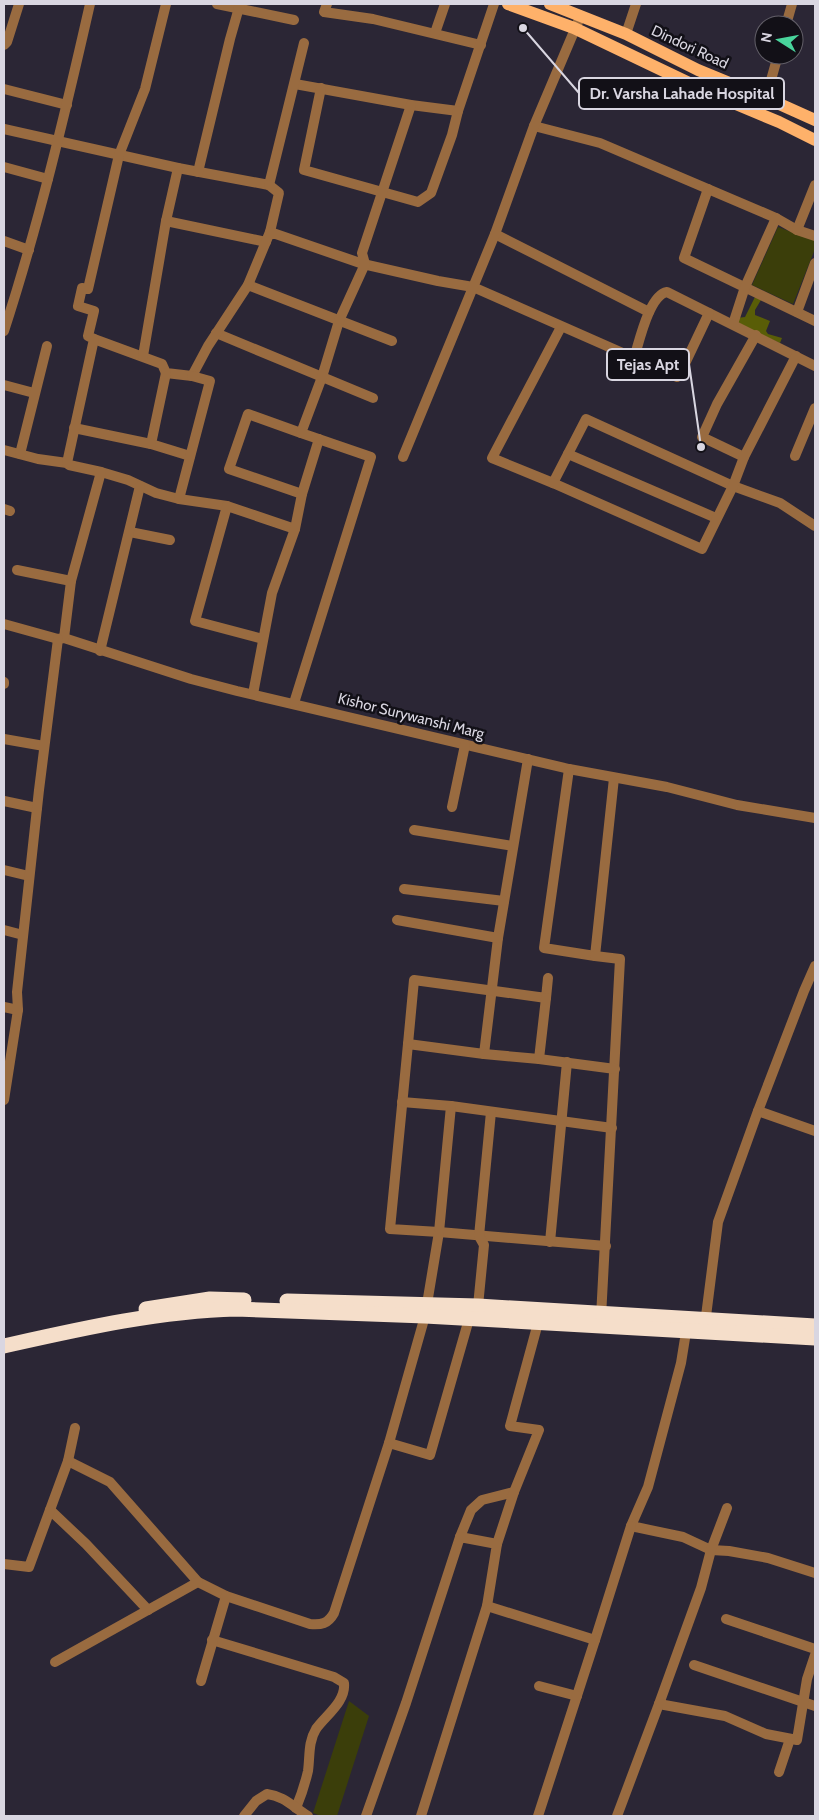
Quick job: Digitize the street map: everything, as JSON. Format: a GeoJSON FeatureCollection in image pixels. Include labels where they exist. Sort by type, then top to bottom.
{"type":"FeatureCollection","features":[{"type":"Feature","properties":{"kind":"highway"},"geometry":{"type":"LineString","coordinates":[[4,1335],[210,1299],[426,1310],[469,1319],[538,1323],[601,1320]]}},
{"type":"Feature","properties":{"kind":"highway"},"geometry":{"type":"LineString","coordinates":[[4,1346],[108,1324],[217,1310],[426,1310],[478,1306],[601,1320],[813,1332]]}},
{"type":"Feature","properties":{"kind":"main road"},"geometry":{"type":"LineString","coordinates":[[508,4],[574,28],[712,94],[815,140]]}},
{"type":"Feature","properties":{"kind":"main road","name":"Dindori Road"},"geometry":{"type":"LineString","coordinates":[[550,4],[626,34],[698,70],[815,120]]}},
{"type":"Feature","properties":{"kind":"street"},"geometry":{"type":"LineString","coordinates":[[4,45],[7,42],[19,4]]}},
{"type":"Feature","properties":{"kind":"street"},"geometry":{"type":"LineString","coordinates":[[4,331],[48,180],[90,4]]}},
{"type":"Feature","properties":{"kind":"street"},"geometry":{"type":"LineString","coordinates":[[151,444],[166,373],[162,364],[88,336],[94,311],[78,306],[82,288],[88,289],[119,155],[145,89],[166,4]]}},
{"type":"Feature","properties":{"kind":"street"},"geometry":{"type":"LineString","coordinates":[[218,4],[240,6],[294,20]]}},
{"type":"Feature","properties":{"kind":"street"},"geometry":{"type":"LineString","coordinates":[[327,4],[324,12],[373,19],[481,45]]}},
{"type":"Feature","properties":{"kind":"street"},"geometry":{"type":"LineString","coordinates":[[435,33],[445,4]]}},
{"type":"Feature","properties":{"kind":"street"},"geometry":{"type":"LineString","coordinates":[[321,88],[304,170],[418,202],[431,193],[452,135],[458,111],[494,4]]}},
{"type":"Feature","properties":{"kind":"street"},"geometry":{"type":"LineString","coordinates":[[626,34],[636,4]]}},
{"type":"Feature","properties":{"kind":"street"},"geometry":{"type":"LineString","coordinates":[[198,172],[230,39],[240,6]]}},
{"type":"Feature","properties":{"kind":"street"},"geometry":{"type":"LineString","coordinates":[[402,457],[495,234],[534,126],[574,28],[581,16]]}},
{"type":"Feature","properties":{"kind":"street"},"geometry":{"type":"LineString","coordinates":[[269,184],[304,43]]}},
{"type":"Feature","properties":{"kind":"street"},"geometry":{"type":"LineString","coordinates":[[766,98],[775,65]]}},
{"type":"Feature","properties":{"kind":"street"},"geometry":{"type":"LineString","coordinates":[[295,84],[411,105],[458,111]]}},
{"type":"Feature","properties":{"kind":"street"},"geometry":{"type":"LineString","coordinates":[[4,89],[67,105]]}},
{"type":"Feature","properties":{"kind":"street"},"geometry":{"type":"LineString","coordinates":[[302,433],[322,378],[339,321],[365,264],[362,253],[411,105]]}},
{"type":"Feature","properties":{"kind":"street"},"geometry":{"type":"LineString","coordinates":[[534,126],[600,143],[776,218],[797,230],[815,236]]}},
{"type":"Feature","properties":{"kind":"street"},"geometry":{"type":"LineString","coordinates":[[4,129],[178,168],[269,184],[279,193],[268,237],[248,285],[216,333],[192,376]]}},
{"type":"Feature","properties":{"kind":"street"},"geometry":{"type":"LineString","coordinates":[[4,167],[48,180]]}},
{"type":"Feature","properties":{"kind":"street"},"geometry":{"type":"LineString","coordinates":[[143,356],[166,221],[178,168]]}},
{"type":"Feature","properties":{"kind":"street"},"geometry":{"type":"LineString","coordinates":[[797,230],[815,184]]}},
{"type":"Feature","properties":{"kind":"street"},"geometry":{"type":"LineString","coordinates":[[708,189],[684,258],[815,321]]}},
{"type":"Feature","properties":{"kind":"street"},"geometry":{"type":"LineString","coordinates":[[733,324],[745,287],[776,218]]}},
{"type":"Feature","properties":{"kind":"street"},"geometry":{"type":"LineString","coordinates":[[166,221],[268,237],[365,264],[473,288],[677,377],[709,313]]}},
{"type":"Feature","properties":{"kind":"street"},"geometry":{"type":"LineString","coordinates":[[495,234],[649,312]]}},
{"type":"Feature","properties":{"kind":"street"},"geometry":{"type":"LineString","coordinates":[[4,241],[29,250]]}},
{"type":"Feature","properties":{"kind":"street"},"geometry":{"type":"LineString","coordinates":[[797,312],[815,263]]}},
{"type":"Feature","properties":{"kind":"street"},"geometry":{"type":"LineString","coordinates":[[248,285],[392,341]]}},
{"type":"Feature","properties":{"kind":"street"},"geometry":{"type":"LineString","coordinates":[[634,358],[649,312],[657,298],[667,292],[815,366]]}},
{"type":"Feature","properties":{"kind":"street"},"geometry":{"type":"LineString","coordinates":[[561,327],[492,458],[554,483],[702,549],[744,457],[796,356]]}},
{"type":"Feature","properties":{"kind":"street"},"geometry":{"type":"LineString","coordinates":[[216,333],[373,398]]}},
{"type":"Feature","properties":{"kind":"street"},"geometry":{"type":"LineString","coordinates":[[744,457],[702,437],[717,404],[756,335]]}},
{"type":"Feature","properties":{"kind":"street"},"geometry":{"type":"LineString","coordinates":[[67,463],[94,339]]}},
{"type":"Feature","properties":{"kind":"street"},"geometry":{"type":"LineString","coordinates":[[20,454],[47,346]]}},
{"type":"Feature","properties":{"kind":"street"},"geometry":{"type":"LineString","coordinates":[[166,373],[210,380],[179,499]]}},
{"type":"Feature","properties":{"kind":"street"},"geometry":{"type":"LineString","coordinates":[[4,385],[34,393]]}},
{"type":"Feature","properties":{"kind":"street"},"geometry":{"type":"LineString","coordinates":[[795,456],[815,408]]}},
{"type":"Feature","properties":{"kind":"street"},"geometry":{"type":"LineString","coordinates":[[294,703],[371,457],[248,414],[230,469],[302,494]]}},
{"type":"Feature","properties":{"kind":"street"},"geometry":{"type":"LineString","coordinates":[[554,483],[586,419],[732,486],[780,503],[815,526]]}},
{"type":"Feature","properties":{"kind":"street"},"geometry":{"type":"LineString","coordinates":[[74,428],[151,444],[190,456]]}},
{"type":"Feature","properties":{"kind":"street"},"geometry":{"type":"LineString","coordinates":[[253,694],[272,592],[295,529],[302,494],[319,439]]}},
{"type":"Feature","properties":{"kind":"street"},"geometry":{"type":"LineString","coordinates":[[4,450],[101,472],[156,493],[179,499],[227,506],[295,529]]}},
{"type":"Feature","properties":{"kind":"street"},"geometry":{"type":"LineString","coordinates":[[568,454],[716,518]]}},
{"type":"Feature","properties":{"kind":"street"},"geometry":{"type":"LineString","coordinates":[[4,1100],[7,1055],[18,1010],[16,992],[44,746],[71,581],[101,472]]}},
{"type":"Feature","properties":{"kind":"street"},"geometry":{"type":"LineString","coordinates":[[100,651],[140,486]]}},
{"type":"Feature","properties":{"kind":"street"},"geometry":{"type":"LineString","coordinates":[[227,506],[195,621],[263,639]]}},
{"type":"Feature","properties":{"kind":"street"},"geometry":{"type":"LineString","coordinates":[[130,532],[170,540]]}},
{"type":"Feature","properties":{"kind":"street"},"geometry":{"type":"LineString","coordinates":[[16,570],[71,581]]}},
{"type":"Feature","properties":{"kind":"street","name":"Kishor Surywanshi Marg"},"geometry":{"type":"LineString","coordinates":[[4,624],[61,639],[191,679],[465,745],[569,769],[667,787],[737,805],[815,818]]}},
{"type":"Feature","properties":{"kind":"street"},"geometry":{"type":"LineString","coordinates":[[4,739],[44,746]]}},
{"type":"Feature","properties":{"kind":"street"},"geometry":{"type":"LineString","coordinates":[[452,807],[465,745]]}},
{"type":"Feature","properties":{"kind":"street"},"geometry":{"type":"LineString","coordinates":[[484,1054],[498,938],[528,759]]}},
{"type":"Feature","properties":{"kind":"street"},"geometry":{"type":"LineString","coordinates":[[569,769],[544,948],[620,959],[601,1320]]}},
{"type":"Feature","properties":{"kind":"street"},"geometry":{"type":"LineString","coordinates":[[595,956],[614,778]]}},
{"type":"Feature","properties":{"kind":"street"},"geometry":{"type":"LineString","coordinates":[[4,801],[37,808]]}},
{"type":"Feature","properties":{"kind":"street"},"geometry":{"type":"LineString","coordinates":[[414,830],[513,846]]}},
{"type":"Feature","properties":{"kind":"street"},"geometry":{"type":"LineString","coordinates":[[4,870],[29,876]]}},
{"type":"Feature","properties":{"kind":"street"},"geometry":{"type":"LineString","coordinates":[[404,889],[504,901]]}},
{"type":"Feature","properties":{"kind":"street"},"geometry":{"type":"LineString","coordinates":[[397,920],[498,938]]}},
{"type":"Feature","properties":{"kind":"street"},"geometry":{"type":"LineString","coordinates":[[4,930],[23,934]]}},
{"type":"Feature","properties":{"kind":"street"},"geometry":{"type":"LineString","coordinates":[[705,1325],[718,1222],[758,1111],[815,966]]}},
{"type":"Feature","properties":{"kind":"street"},"geometry":{"type":"LineString","coordinates":[[539,1058],[548,978]]}},
{"type":"Feature","properties":{"kind":"street"},"geometry":{"type":"LineString","coordinates":[[546,998],[414,980],[390,1230],[440,1232],[606,1246]]}},
{"type":"Feature","properties":{"kind":"street"},"geometry":{"type":"LineString","coordinates":[[804,991],[815,989]]}},
{"type":"Feature","properties":{"kind":"street"},"geometry":{"type":"LineString","coordinates":[[4,1007],[18,1010]]}},
{"type":"Feature","properties":{"kind":"street"},"geometry":{"type":"LineString","coordinates":[[408,1044],[484,1054],[539,1058],[615,1069]]}},
{"type":"Feature","properties":{"kind":"street"},"geometry":{"type":"LineString","coordinates":[[550,1242],[567,1062]]}},
{"type":"Feature","properties":{"kind":"street"},"geometry":{"type":"LineString","coordinates":[[402,1102],[451,1106],[612,1128]]}},
{"type":"Feature","properties":{"kind":"street"},"geometry":{"type":"LineString","coordinates":[[68,1461],[110,1482],[198,1582],[226,1596],[310,1624],[319,1625],[330,1620],[389,1443],[426,1310],[440,1232],[451,1106]]}},
{"type":"Feature","properties":{"kind":"street"},"geometry":{"type":"LineString","coordinates":[[758,1111],[815,1131]]}},
{"type":"Feature","properties":{"kind":"street"},"geometry":{"type":"LineString","coordinates":[[478,1306],[484,1245],[479,1236],[491,1112]]}},
{"type":"Feature","properties":{"kind":"street"},"geometry":{"type":"LineString","coordinates":[[389,1443],[430,1455],[469,1319]]}},
{"type":"Feature","properties":{"kind":"street"},"geometry":{"type":"LineString","coordinates":[[421,1816],[487,1606],[497,1544],[514,1492],[539,1430],[510,1426],[538,1323]]}},
{"type":"Feature","properties":{"kind":"street"},"geometry":{"type":"LineString","coordinates":[[538,1816],[631,1526],[648,1488],[681,1363],[687,1324]]}},
{"type":"Feature","properties":{"kind":"street"},"geometry":{"type":"LineString","coordinates":[[4,1564],[30,1567],[68,1461],[75,1428]]}},
{"type":"Feature","properties":{"kind":"street"},"geometry":{"type":"LineString","coordinates":[[366,1816],[406,1704],[460,1537],[471,1510],[482,1500],[514,1492]]}},
{"type":"Feature","properties":{"kind":"street"},"geometry":{"type":"LineString","coordinates":[[617,1816],[701,1588],[711,1550],[727,1508]]}},
{"type":"Feature","properties":{"kind":"street"},"geometry":{"type":"LineString","coordinates":[[50,1510],[86,1544],[148,1610]]}},
{"type":"Feature","properties":{"kind":"street"},"geometry":{"type":"LineString","coordinates":[[631,1526],[683,1537],[711,1550],[729,1551],[768,1558],[815,1573]]}},
{"type":"Feature","properties":{"kind":"street"},"geometry":{"type":"LineString","coordinates":[[460,1537],[497,1544]]}},
{"type":"Feature","properties":{"kind":"street"},"geometry":{"type":"LineString","coordinates":[[54,1662],[198,1582]]}},
{"type":"Feature","properties":{"kind":"street"},"geometry":{"type":"LineString","coordinates":[[201,1681],[226,1596]]}},
{"type":"Feature","properties":{"kind":"street"},"geometry":{"type":"LineString","coordinates":[[487,1606],[595,1640]]}},
{"type":"Feature","properties":{"kind":"street"},"geometry":{"type":"LineString","coordinates":[[726,1619],[815,1648]]}},
{"type":"Feature","properties":{"kind":"street"},"geometry":{"type":"LineString","coordinates":[[212,1640],[334,1677],[344,1683],[344,1689],[338,1703],[316,1729],[312,1737],[308,1769],[296,1808]]}},
{"type":"Feature","properties":{"kind":"street"},"geometry":{"type":"LineString","coordinates":[[659,1704],[725,1716],[766,1734],[797,1740],[807,1679],[815,1654]]}},
{"type":"Feature","properties":{"kind":"street"},"geometry":{"type":"LineString","coordinates":[[694,1665],[815,1706]]}},
{"type":"Feature","properties":{"kind":"street"},"geometry":{"type":"LineString","coordinates":[[539,1686],[577,1696]]}},
{"type":"Feature","properties":{"kind":"street"},"geometry":{"type":"LineString","coordinates":[[779,1772],[790,1739]]}},
{"type":"Feature","properties":{"kind":"street"},"geometry":{"type":"LineString","coordinates":[[244,1816],[256,1801],[267,1794],[287,1800],[308,1816]]}},
{"type":"Feature","properties":{"kind":"shaded area"},"geometry":{"type":"Polygon","coordinates":[[[778,227],[815,241],[815,249],[793,304],[752,285],[778,227]]]}},
{"type":"Feature","properties":{"kind":"shaded area"},"geometry":{"type":"Polygon","coordinates":[[[756,295],[761,300],[755,310],[755,315],[770,321],[766,331],[768,334],[782,338],[780,343],[735,323],[737,318],[745,317],[756,295]]]}},
{"type":"Feature","properties":{"kind":"shaded area"},"geometry":{"type":"Polygon","coordinates":[[[349,1701],[369,1716],[337,1816],[321,1816],[313,1813],[349,1701]]]}},
{"type":"Feature","properties":{"kind":"place","name":"Dr. Varsha Lahade Hospital"},"geometry":{"type":"Point","coordinates":[523,28]}},
{"type":"Feature","properties":{"kind":"place","name":"Tejas Apt"},"geometry":{"type":"Point","coordinates":[701,447]}}]}
